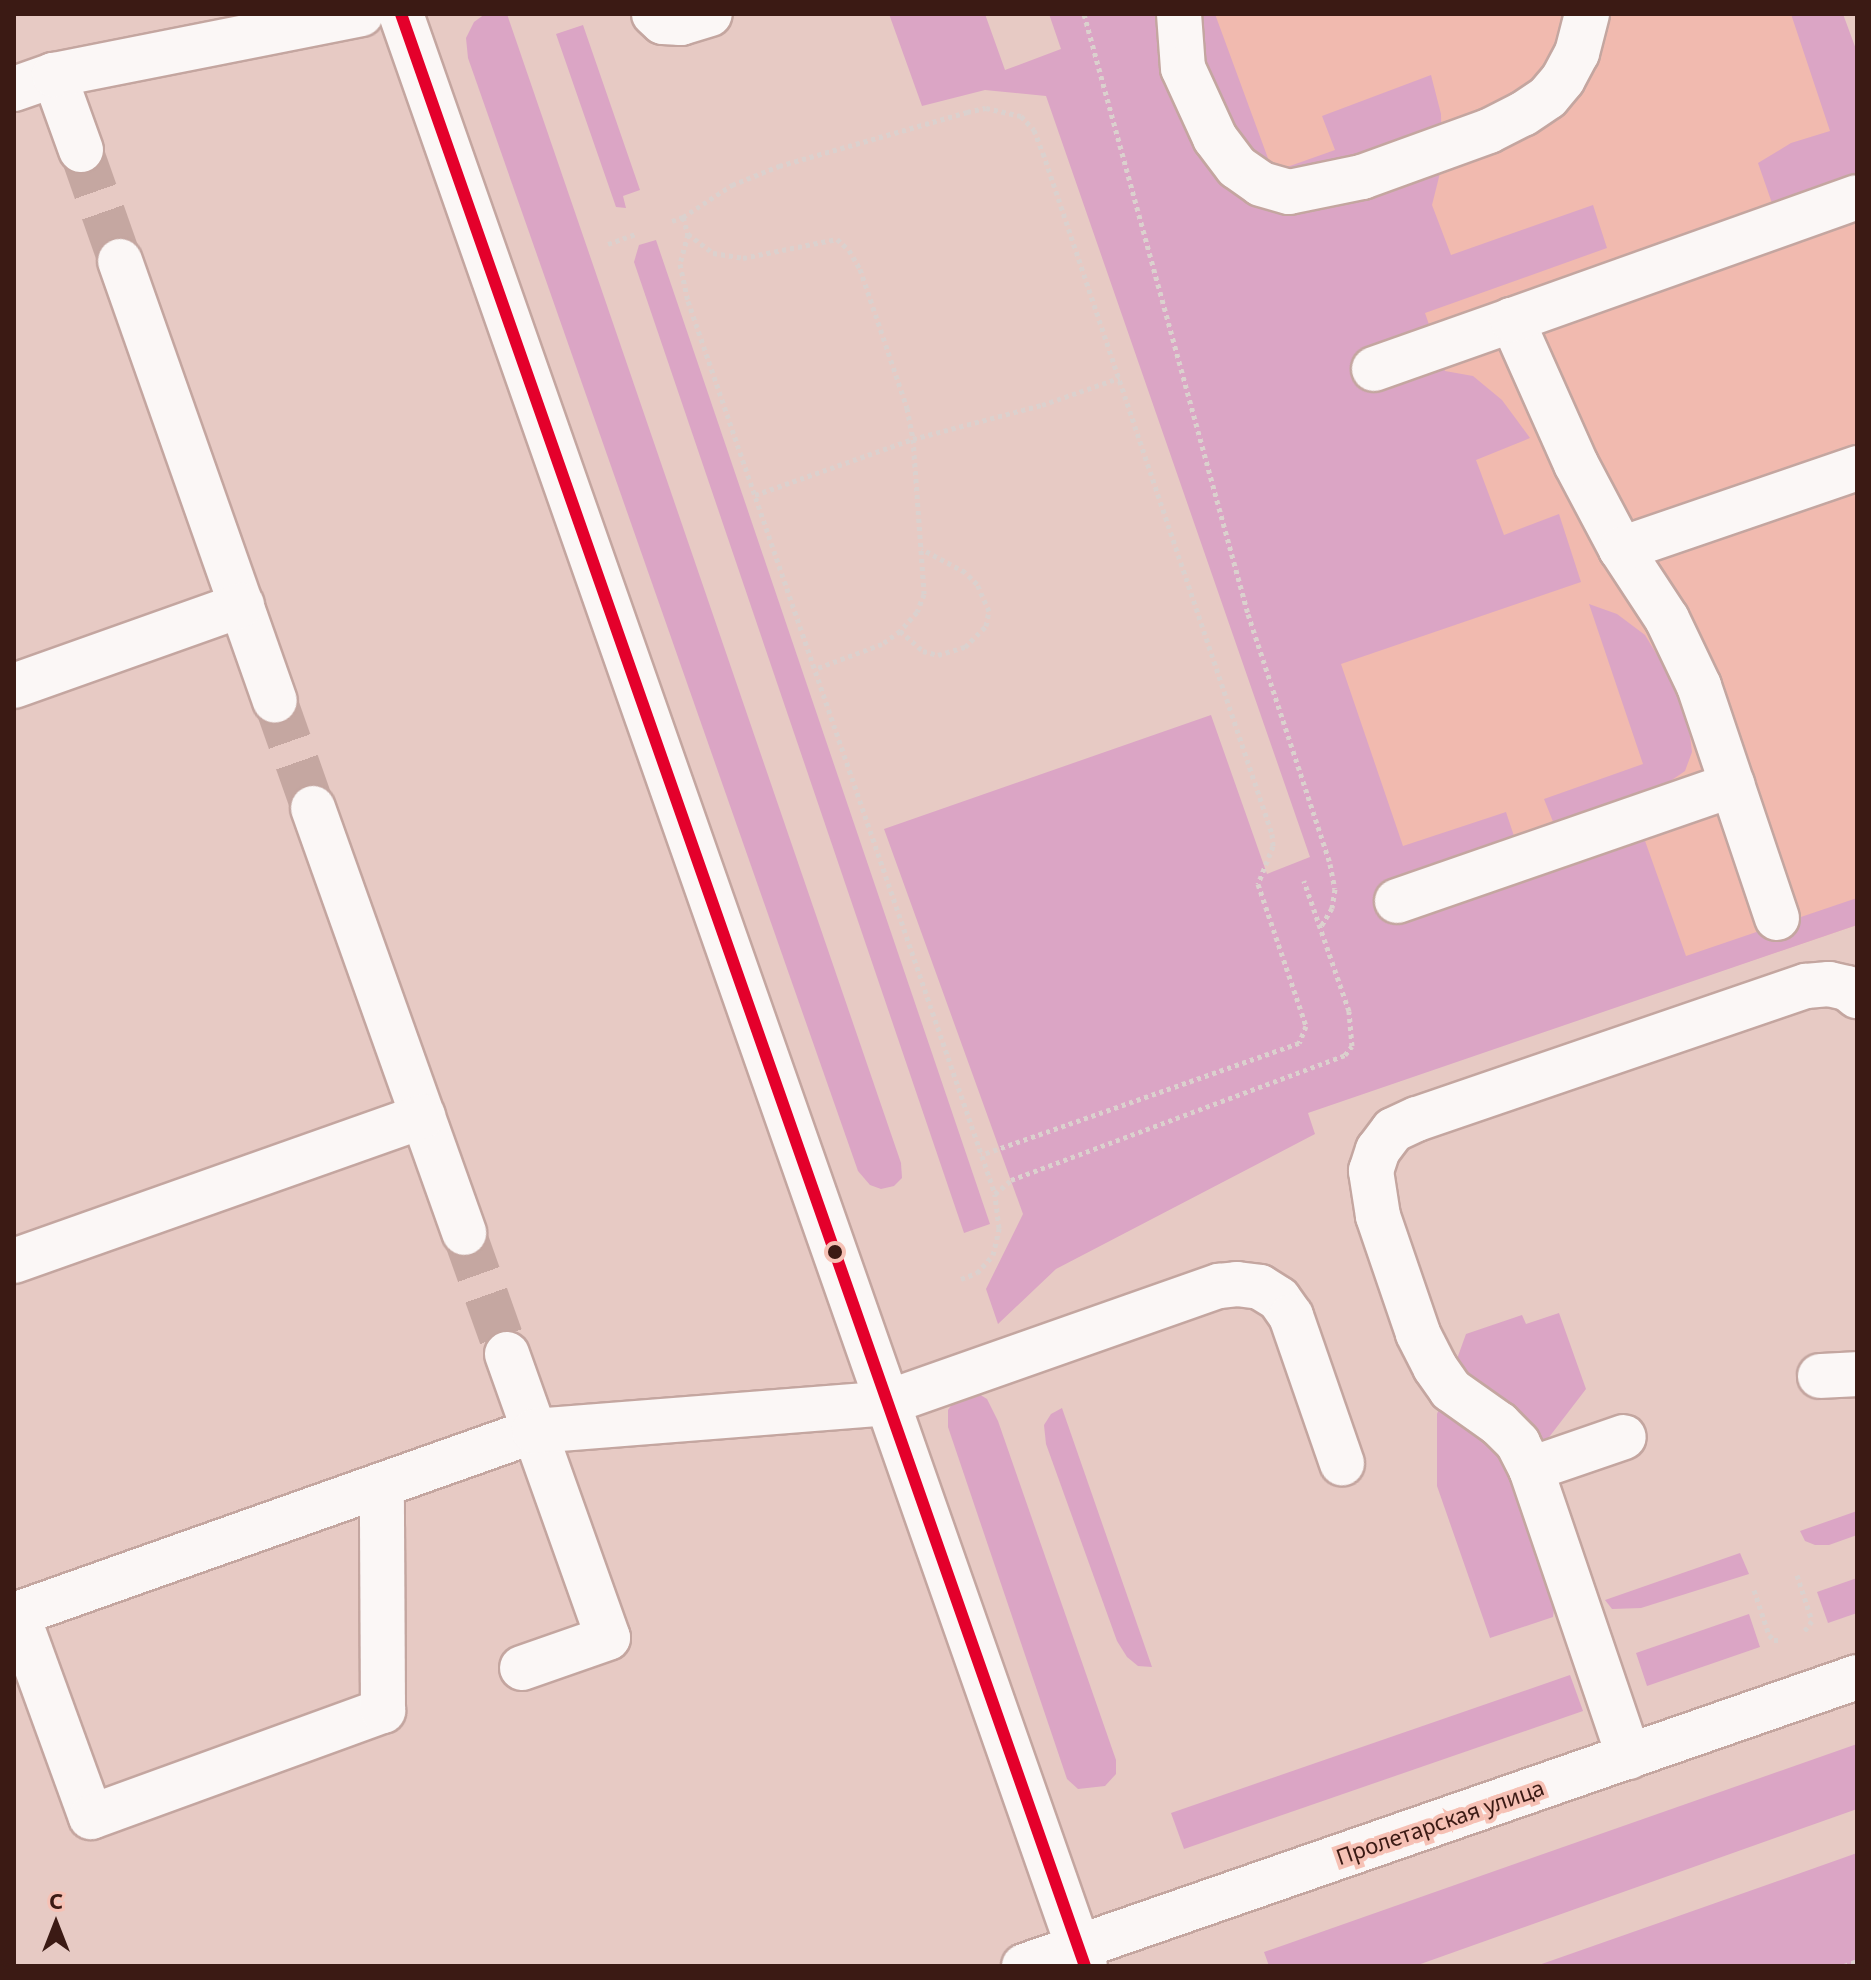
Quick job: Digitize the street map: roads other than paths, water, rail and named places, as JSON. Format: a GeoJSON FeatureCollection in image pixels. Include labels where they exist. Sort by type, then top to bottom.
{"type":"FeatureCollection","features":[{"type":"Feature","properties":{"kind":"street"},"geometry":{"type":"LineString","coordinates":[[81,150],[34,82],[361,14]]}},
{"type":"Feature","properties":{"kind":"street"},"geometry":{"type":"LineString","coordinates":[[401,14],[1081,1957]]}},
{"type":"Feature","properties":{"kind":"street"},"geometry":{"type":"LineString","coordinates":[[654,14],[663,22],[681,23],[710,14]]}},
{"type":"Feature","properties":{"kind":"street"},"geometry":{"type":"LineString","coordinates":[[1179,14],[1178,33],[1183,68],[1215,138],[1237,167],[1261,184],[1289,192],[1362,177],[1489,131],[1523,114],[1548,97],[1563,79],[1577,53],[1587,14]]}},
{"type":"Feature","properties":{"kind":"street"},"geometry":{"type":"LineString","coordinates":[[1374,369],[1857,197]]}},
{"type":"Feature","properties":{"kind":"street"},"geometry":{"type":"LineString","coordinates":[[120,261],[275,700]]}},
{"type":"Feature","properties":{"kind":"street"},"geometry":{"type":"LineString","coordinates":[[1512,320],[1576,464],[1621,549],[1685,653],[1777,918]]}},
{"type":"Feature","properties":{"kind":"street"},"geometry":{"type":"LineString","coordinates":[[1621,549],[1857,468]]}},
{"type":"Feature","properties":{"kind":"street"},"geometry":{"type":"LineString","coordinates":[[14,686],[242,605]]}},
{"type":"Feature","properties":{"kind":"street"},"geometry":{"type":"LineString","coordinates":[[1397,901],[1732,785]]}},
{"type":"Feature","properties":{"kind":"street"},"geometry":{"type":"LineString","coordinates":[[313,808],[464,1233]]}},
{"type":"Feature","properties":{"kind":"street"},"geometry":{"type":"LineString","coordinates":[[1629,1757],[1531,1469],[1518,1443],[1499,1424],[1451,1390],[1418,1333],[1372,1193],[1371,1171],[1378,1150],[1393,1130],[1417,1119],[1806,986],[1829,984],[1847,988],[1857,996]]}},
{"type":"Feature","properties":{"kind":"street"},"geometry":{"type":"LineString","coordinates":[[14,1261],[423,1116]]}},
{"type":"Feature","properties":{"kind":"street"},"geometry":{"type":"LineString","coordinates":[[382,1485],[383,1711],[91,1817],[16,1614],[534,1431],[886,1403],[1219,1286],[1237,1284],[1260,1287],[1279,1299],[1291,1316],[1342,1463]]}},
{"type":"Feature","properties":{"kind":"street"},"geometry":{"type":"LineString","coordinates":[[507,1354],[608,1638],[522,1668]]}},
{"type":"Feature","properties":{"kind":"street"},"geometry":{"type":"LineString","coordinates":[[1531,1469],[1624,1437]]}},
{"type":"Feature","properties":{"kind":"street","name":"Пролетарская улица"},"geometry":{"type":"LineString","coordinates":[[1024,1966],[1081,1957],[1857,1677]]}},
{"type":"Feature","properties":{"kind":"tunnel"},"geometry":{"type":"LineString","coordinates":[[81,150],[120,261]]}},
{"type":"Feature","properties":{"kind":"tunnel"},"geometry":{"type":"LineString","coordinates":[[275,700],[313,808]]}},
{"type":"Feature","properties":{"kind":"tunnel"},"geometry":{"type":"LineString","coordinates":[[464,1233],[507,1354]]}}]}
